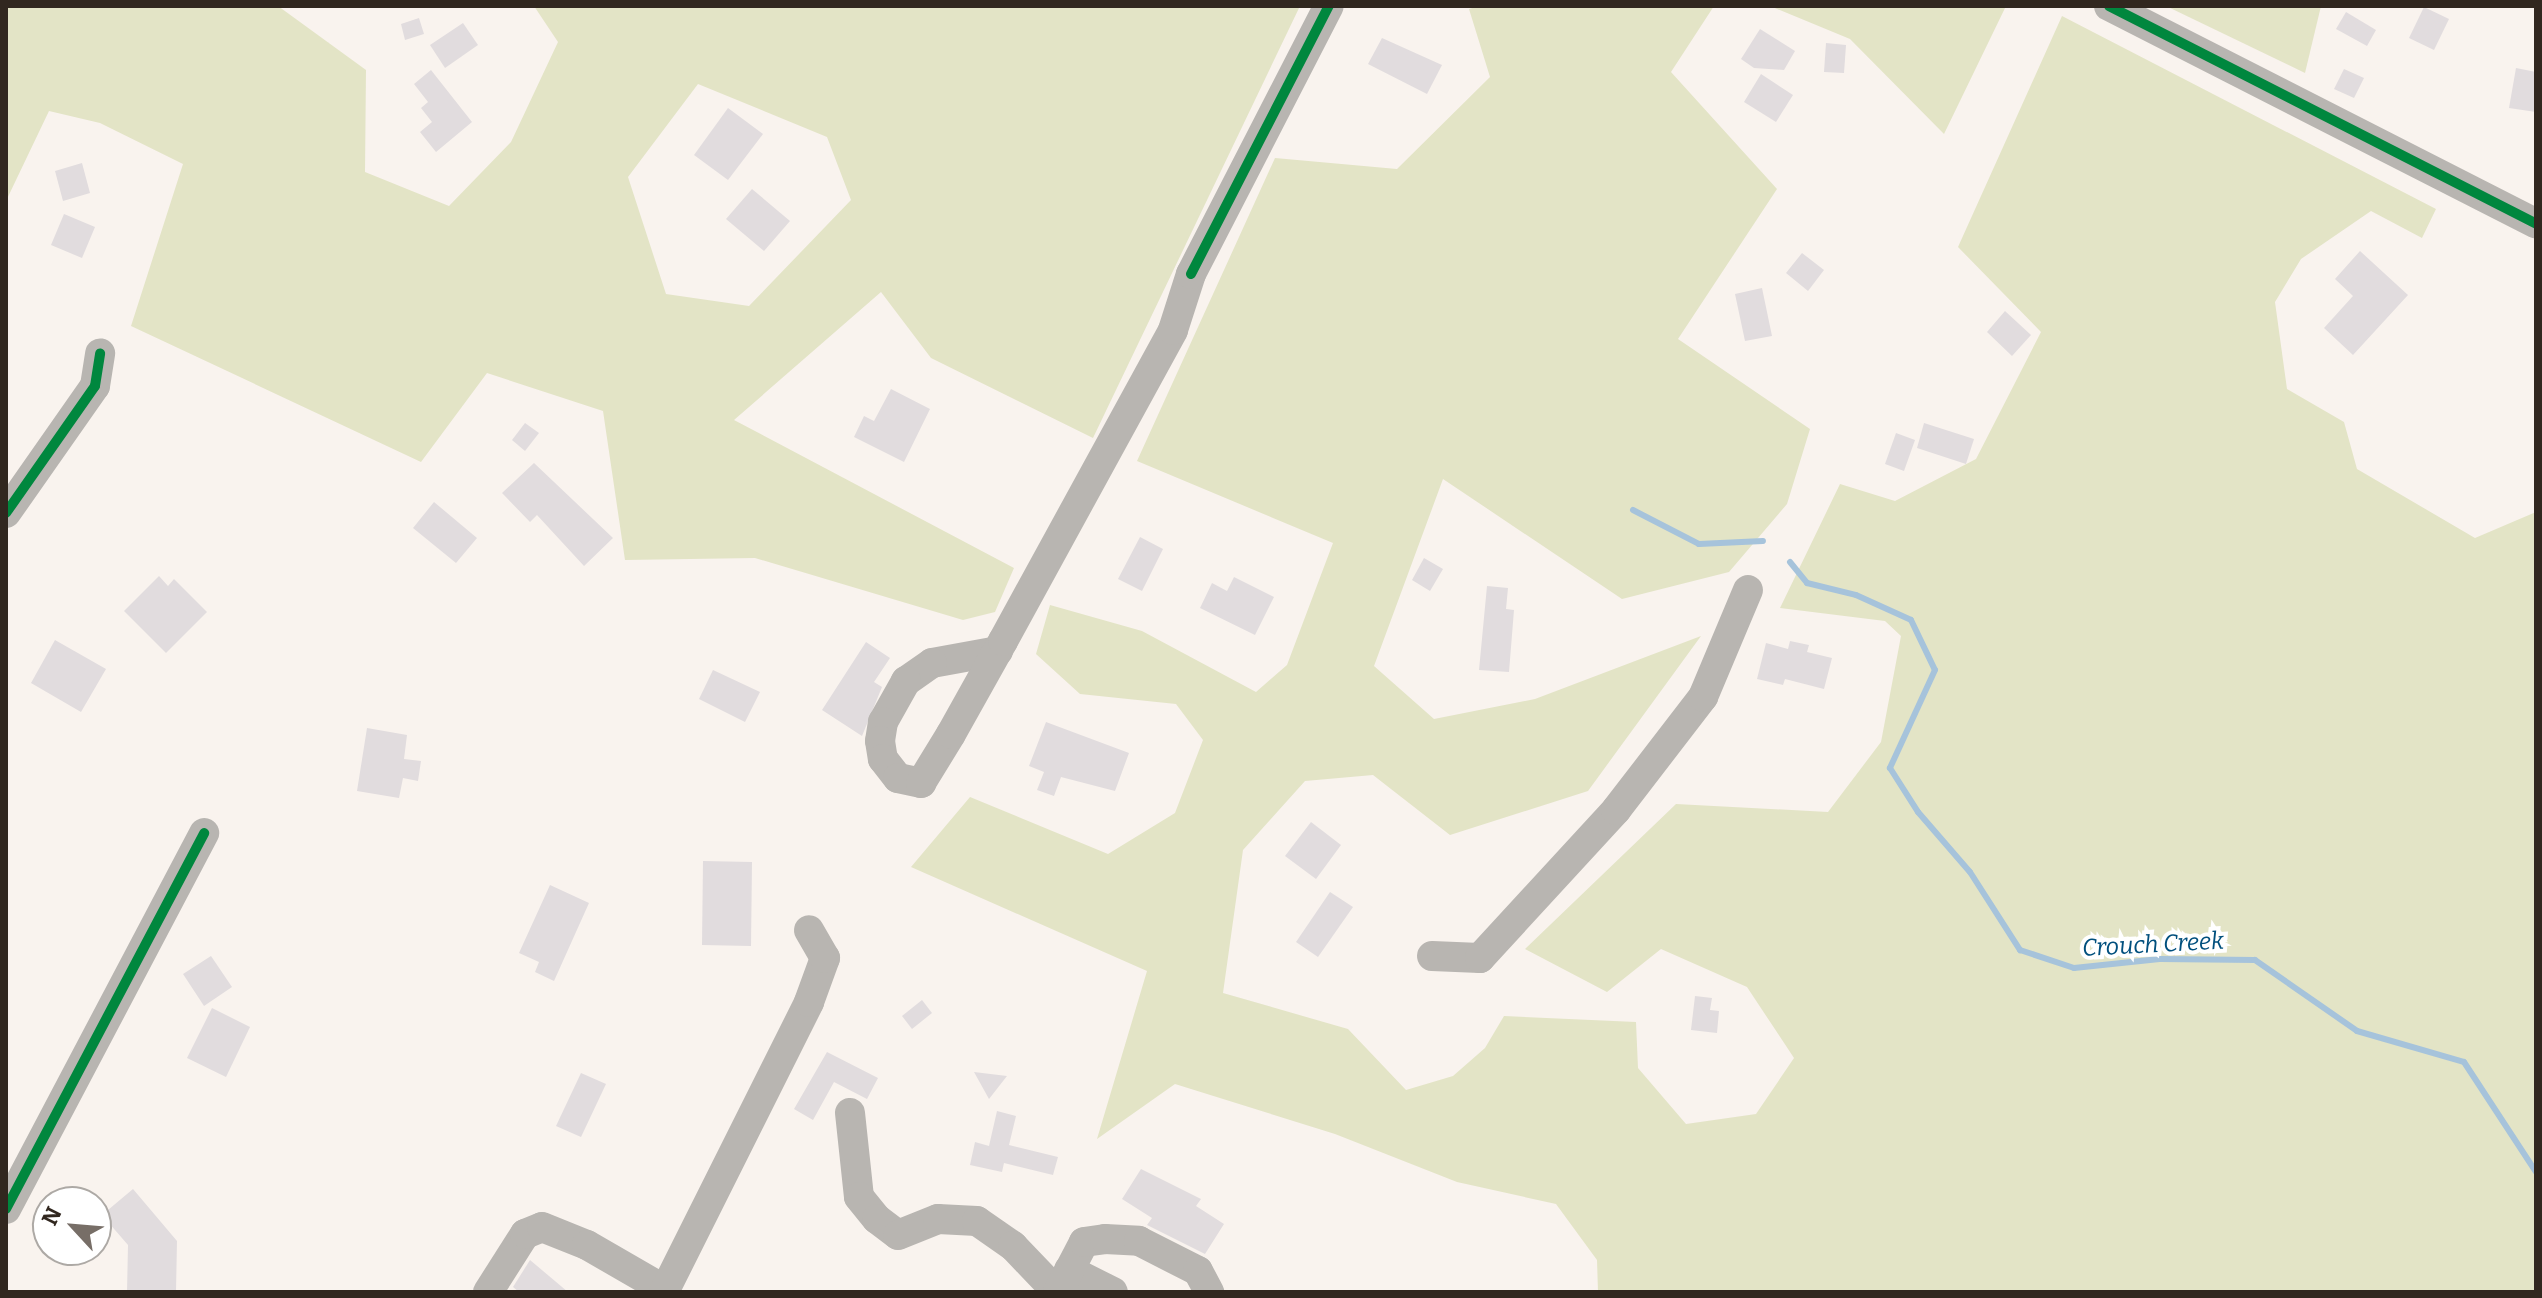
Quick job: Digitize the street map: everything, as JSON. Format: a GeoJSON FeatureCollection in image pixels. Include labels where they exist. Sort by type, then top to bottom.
{"type":"FeatureCollection","features":[{"type":"Feature","properties":{"kind":"street"},"geometry":{"type":"LineString","coordinates":[[998,651],[932,663],[906,681],[883,722],[880,741],[883,759],[898,778],[921,783],[998,651],[1173,330],[1191,274],[1329,6]]}},
{"type":"Feature","properties":{"kind":"street"},"geometry":{"type":"LineString","coordinates":[[2109,6],[2536,224]]}},
{"type":"Feature","properties":{"kind":"street"},"geometry":{"type":"LineString","coordinates":[[6,513],[95,386],[100,353]]}},
{"type":"Feature","properties":{"kind":"street"},"geometry":{"type":"LineString","coordinates":[[1432,956],[1480,958],[1616,810],[1703,697],[1748,590]]}},
{"type":"Feature","properties":{"kind":"street"},"geometry":{"type":"LineString","coordinates":[[6,1209],[204,833]]}},
{"type":"Feature","properties":{"kind":"street"},"geometry":{"type":"LineString","coordinates":[[488,1292],[525,1234],[542,1227],[587,1245],[664,1291],[809,1002],[825,958],[809,930]]}},
{"type":"Feature","properties":{"kind":"street"},"geometry":{"type":"LineString","coordinates":[[850,1113],[859,1197],[877,1219],[898,1235],[938,1219],[977,1221],[1062,1285],[1113,1292]]}},
{"type":"Feature","properties":{"kind":"street"},"geometry":{"type":"LineString","coordinates":[[1062,1285],[1084,1242],[1139,1241],[1198,1271],[1209,1292]]}},
{"type":"Feature","properties":{"kind":"green space"},"geometry":{"type":"Polygon","coordinates":[[[6,6],[278,6],[366,70],[365,172],[449,206],[511,142],[558,42],[534,6],[1300,6],[1093,438],[931,358],[881,292],[734,420],[1014,568],[995,612],[963,620],[755,558],[625,560],[603,411],[487,373],[421,462],[131,326],[183,164],[100,123],[49,111],[6,201],[6,6]],[[698,84],[628,177],[666,294],[749,306],[851,200],[827,137],[698,84]]]}},
{"type":"Feature","properties":{"kind":"green space"},"geometry":{"type":"Polygon","coordinates":[[[1479,6],[1714,6],[1671,72],[1777,189],[1678,339],[1810,429],[1787,504],[1729,572],[1622,599],[1443,479],[1374,666],[1434,719],[1535,699],[1701,636],[1588,791],[1450,835],[1373,775],[1305,781],[1243,850],[1223,993],[1348,1029],[1406,1090],[1453,1076],[1485,1048],[1504,1016],[1636,1022],[1638,1068],[1686,1124],[1756,1114],[1794,1058],[1747,987],[1661,949],[1607,992],[1525,949],[1676,804],[1828,812],[1881,742],[1901,636],[1885,621],[1780,608],[1840,484],[1895,501],[1976,459],[2041,332],[1958,247],[2062,16],[2436,209],[2422,238],[2371,211],[2301,259],[2275,302],[2287,389],[2344,422],[2357,469],[2475,538],[2536,512],[2536,1292],[1598,1292],[1597,1260],[1556,1204],[1457,1182],[1335,1134],[1175,1084],[1097,1139],[1147,971],[911,867],[970,797],[1108,854],[1175,813],[1203,740],[1176,704],[1080,694],[1036,654],[1050,605],[1142,631],[1256,692],[1287,665],[1333,543],[1137,461],[1275,158],[1397,169],[1490,77],[1469,9],[1479,6]]]}},
{"type":"Feature","properties":{"kind":"green space"},"geometry":{"type":"Polygon","coordinates":[[[1770,6],[2006,6],[1944,134],[1850,39],[1770,6]]]}},
{"type":"Feature","properties":{"kind":"green space"},"geometry":{"type":"Polygon","coordinates":[[[2166,6],[2321,6],[2305,73],[2166,6]]]}},
{"type":"Feature","properties":{"kind":"building"},"geometry":{"type":"Polygon","coordinates":[[[2424,7],[2449,19],[2434,50],[2409,38],[2424,7]]]}},
{"type":"Feature","properties":{"kind":"building"},"geometry":{"type":"Polygon","coordinates":[[[2346,12],[2376,30],[2367,46],[2336,29],[2346,12]]]}},
{"type":"Feature","properties":{"kind":"building"},"geometry":{"type":"Polygon","coordinates":[[[419,18],[424,34],[405,40],[401,24],[419,18]]]}},
{"type":"Feature","properties":{"kind":"building"},"geometry":{"type":"Polygon","coordinates":[[[463,23],[478,45],[445,68],[430,45],[463,23]]]}},
{"type":"Feature","properties":{"kind":"building"},"geometry":{"type":"Polygon","coordinates":[[[1760,29],[1795,51],[1784,70],[1754,68],[1741,59],[1760,29]]]}},
{"type":"Feature","properties":{"kind":"building"},"geometry":{"type":"Polygon","coordinates":[[[1382,38],[1442,65],[1427,94],[1368,64],[1382,38]]]}},
{"type":"Feature","properties":{"kind":"building"},"geometry":{"type":"Polygon","coordinates":[[[1826,43],[1846,45],[1844,73],[1824,72],[1826,43]]]}},
{"type":"Feature","properties":{"kind":"building"},"geometry":{"type":"Polygon","coordinates":[[[2516,68],[2536,72],[2536,112],[2509,108],[2516,68]]]}},
{"type":"Feature","properties":{"kind":"building"},"geometry":{"type":"Polygon","coordinates":[[[2344,69],[2364,78],[2354,98],[2334,89],[2344,69]]]}},
{"type":"Feature","properties":{"kind":"building"},"geometry":{"type":"Polygon","coordinates":[[[431,70],[472,122],[436,152],[420,132],[432,122],[421,108],[428,102],[414,84],[431,70]]]}},
{"type":"Feature","properties":{"kind":"building"},"geometry":{"type":"Polygon","coordinates":[[[1761,74],[1793,95],[1776,122],[1744,102],[1761,74]]]}},
{"type":"Feature","properties":{"kind":"building"},"geometry":{"type":"Polygon","coordinates":[[[728,108],[763,134],[728,180],[694,155],[728,108]]]}},
{"type":"Feature","properties":{"kind":"building"},"geometry":{"type":"Polygon","coordinates":[[[82,163],[90,193],[63,201],[55,171],[82,163]]]}},
{"type":"Feature","properties":{"kind":"building"},"geometry":{"type":"Polygon","coordinates":[[[752,189],[790,221],[764,251],[726,219],[752,189]]]}},
{"type":"Feature","properties":{"kind":"building"},"geometry":{"type":"Polygon","coordinates":[[[64,214],[95,227],[82,258],[51,245],[64,214]]]}},
{"type":"Feature","properties":{"kind":"building"},"geometry":{"type":"Polygon","coordinates":[[[2360,251],[2408,295],[2353,355],[2324,328],[2353,296],[2335,279],[2360,251]]]}},
{"type":"Feature","properties":{"kind":"building"},"geometry":{"type":"Polygon","coordinates":[[[1802,253],[1824,270],[1808,291],[1786,273],[1802,253]]]}},
{"type":"Feature","properties":{"kind":"building"},"geometry":{"type":"Polygon","coordinates":[[[1762,288],[1772,336],[1745,341],[1735,294],[1762,288]]]}},
{"type":"Feature","properties":{"kind":"building"},"geometry":{"type":"Polygon","coordinates":[[[2005,311],[2031,335],[2012,356],[1987,332],[2005,311]]]}},
{"type":"Feature","properties":{"kind":"building"},"geometry":{"type":"Polygon","coordinates":[[[891,389],[930,409],[904,462],[854,437],[864,416],[874,421],[891,389]]]}},
{"type":"Feature","properties":{"kind":"building"},"geometry":{"type":"Polygon","coordinates":[[[525,423],[539,433],[525,451],[512,440],[525,423]]]}},
{"type":"Feature","properties":{"kind":"building"},"geometry":{"type":"Polygon","coordinates":[[[1924,423],[1974,439],[1966,464],[1917,448],[1924,423]]]}},
{"type":"Feature","properties":{"kind":"building"},"geometry":{"type":"Polygon","coordinates":[[[1896,433],[1915,440],[1904,471],[1885,464],[1896,433]]]}},
{"type":"Feature","properties":{"kind":"building"},"geometry":{"type":"Polygon","coordinates":[[[534,463],[613,538],[584,566],[537,515],[530,522],[502,493],[534,463]]]}},
{"type":"Feature","properties":{"kind":"building"},"geometry":{"type":"Polygon","coordinates":[[[434,502],[477,538],[456,563],[413,528],[434,502]]]}},
{"type":"Feature","properties":{"kind":"building"},"geometry":{"type":"Polygon","coordinates":[[[1140,537],[1163,549],[1142,591],[1118,579],[1140,537]]]}},
{"type":"Feature","properties":{"kind":"building"},"geometry":{"type":"Polygon","coordinates":[[[1424,558],[1443,569],[1430,591],[1412,580],[1424,558]]]}},
{"type":"Feature","properties":{"kind":"building"},"geometry":{"type":"Polygon","coordinates":[[[159,576],[168,586],[174,579],[207,612],[166,653],[124,611],[159,576]]]}},
{"type":"Feature","properties":{"kind":"building"},"geometry":{"type":"Polygon","coordinates":[[[1234,577],[1274,597],[1255,635],[1200,608],[1212,583],[1227,591],[1234,577]]]}},
{"type":"Feature","properties":{"kind":"building"},"geometry":{"type":"Polygon","coordinates":[[[1487,586],[1508,588],[1506,609],[1514,610],[1509,672],[1479,670],[1487,586]]]}},
{"type":"Feature","properties":{"kind":"building"},"geometry":{"type":"Polygon","coordinates":[[[55,640],[106,669],[81,712],[31,683],[55,640]]]}},
{"type":"Feature","properties":{"kind":"building"},"geometry":{"type":"Polygon","coordinates":[[[1790,641],[1809,645],[1807,652],[1832,658],[1824,689],[1785,679],[1783,685],[1757,679],[1766,643],[1788,649],[1790,641]]]}},
{"type":"Feature","properties":{"kind":"building"},"geometry":{"type":"Polygon","coordinates":[[[866,642],[890,658],[874,682],[882,687],[862,736],[822,710],[866,642]]]}},
{"type":"Feature","properties":{"kind":"building"},"geometry":{"type":"Polygon","coordinates":[[[713,670],[760,692],[745,722],[699,699],[713,670]]]}},
{"type":"Feature","properties":{"kind":"building"},"geometry":{"type":"Polygon","coordinates":[[[1046,722],[1129,753],[1115,791],[1061,777],[1054,796],[1037,790],[1044,772],[1029,766],[1046,722]]]}},
{"type":"Feature","properties":{"kind":"building"},"geometry":{"type":"Polygon","coordinates":[[[367,728],[407,735],[404,759],[421,761],[418,781],[403,778],[399,798],[357,791],[367,728]]]}},
{"type":"Feature","properties":{"kind":"building"},"geometry":{"type":"Polygon","coordinates":[[[1311,822],[1341,845],[1316,879],[1285,856],[1311,822]]]}},
{"type":"Feature","properties":{"kind":"building"},"geometry":{"type":"Polygon","coordinates":[[[703,861],[752,862],[751,946],[702,945],[703,861]]]}},
{"type":"Feature","properties":{"kind":"building"},"geometry":{"type":"Polygon","coordinates":[[[550,885],[589,903],[554,981],[535,972],[539,962],[519,953],[550,885]]]}},
{"type":"Feature","properties":{"kind":"building"},"geometry":{"type":"Polygon","coordinates":[[[1330,892],[1353,907],[1318,957],[1296,942],[1330,892]]]}},
{"type":"Feature","properties":{"kind":"building"},"geometry":{"type":"Polygon","coordinates":[[[211,956],[232,987],[204,1006],[183,974],[211,956]]]}},
{"type":"Feature","properties":{"kind":"building"},"geometry":{"type":"Polygon","coordinates":[[[1695,996],[1712,998],[1710,1010],[1719,1011],[1717,1033],[1691,1030],[1695,996]]]}},
{"type":"Feature","properties":{"kind":"building"},"geometry":{"type":"Polygon","coordinates":[[[922,1000],[932,1013],[912,1029],[902,1016],[922,1000]]]}},
{"type":"Feature","properties":{"kind":"building"},"geometry":{"type":"Polygon","coordinates":[[[212,1008],[250,1027],[226,1077],[187,1058],[212,1008]]]}},
{"type":"Feature","properties":{"kind":"building"},"geometry":{"type":"Polygon","coordinates":[[[827,1052],[878,1078],[867,1099],[834,1082],[813,1120],[794,1109],[827,1052]]]}},
{"type":"Feature","properties":{"kind":"building"},"geometry":{"type":"Polygon","coordinates":[[[974,1072],[1007,1076],[989,1099],[974,1072]]]}},
{"type":"Feature","properties":{"kind":"building"},"geometry":{"type":"Polygon","coordinates":[[[581,1073],[606,1084],[581,1137],[556,1126],[581,1073]]]}},
{"type":"Feature","properties":{"kind":"building"},"geometry":{"type":"Polygon","coordinates":[[[997,1111],[1016,1116],[1009,1145],[1058,1157],[1053,1175],[1004,1163],[1002,1172],[970,1165],[975,1142],[989,1146],[997,1111]]]}},
{"type":"Feature","properties":{"kind":"building"},"geometry":{"type":"Polygon","coordinates":[[[1141,1169],[1201,1199],[1196,1206],[1224,1224],[1205,1254],[1147,1225],[1152,1218],[1122,1199],[1141,1169]]]}},
{"type":"Feature","properties":{"kind":"building"},"geometry":{"type":"Polygon","coordinates":[[[133,1189],[177,1241],[176,1292],[127,1292],[128,1245],[112,1227],[112,1207],[133,1189]]]}},
{"type":"Feature","properties":{"kind":"building"},"geometry":{"type":"Polygon","coordinates":[[[530,1260],[568,1292],[519,1292],[513,1287],[530,1260]]]}},
{"type":"Feature","properties":{"kind":"waterway","name":"Crouch Creek"},"geometry":{"type":"LineString","coordinates":[[1633,510],[1699,544],[1763,541]]}},
{"type":"Feature","properties":{"kind":"waterway","name":"Crouch Creek"},"geometry":{"type":"LineString","coordinates":[[1790,562],[1807,583],[1856,595],[1911,620],[1935,670],[1890,768],[1918,812],[1970,872],[2020,950],[2074,968],[2160,959],[2255,960],[2357,1031],[2464,1062],[2536,1172]]}},
{"type":"Feature","properties":{"kind":"cycle path"},"geometry":{"type":"LineString","coordinates":[[1191,274],[1329,6]]}},
{"type":"Feature","properties":{"kind":"cycle path"},"geometry":{"type":"LineString","coordinates":[[2109,6],[2536,224]]}},
{"type":"Feature","properties":{"kind":"cycle path"},"geometry":{"type":"LineString","coordinates":[[6,513],[95,386],[100,353]]}},
{"type":"Feature","properties":{"kind":"cycle path"},"geometry":{"type":"LineString","coordinates":[[6,1209],[204,833]]}}]}
